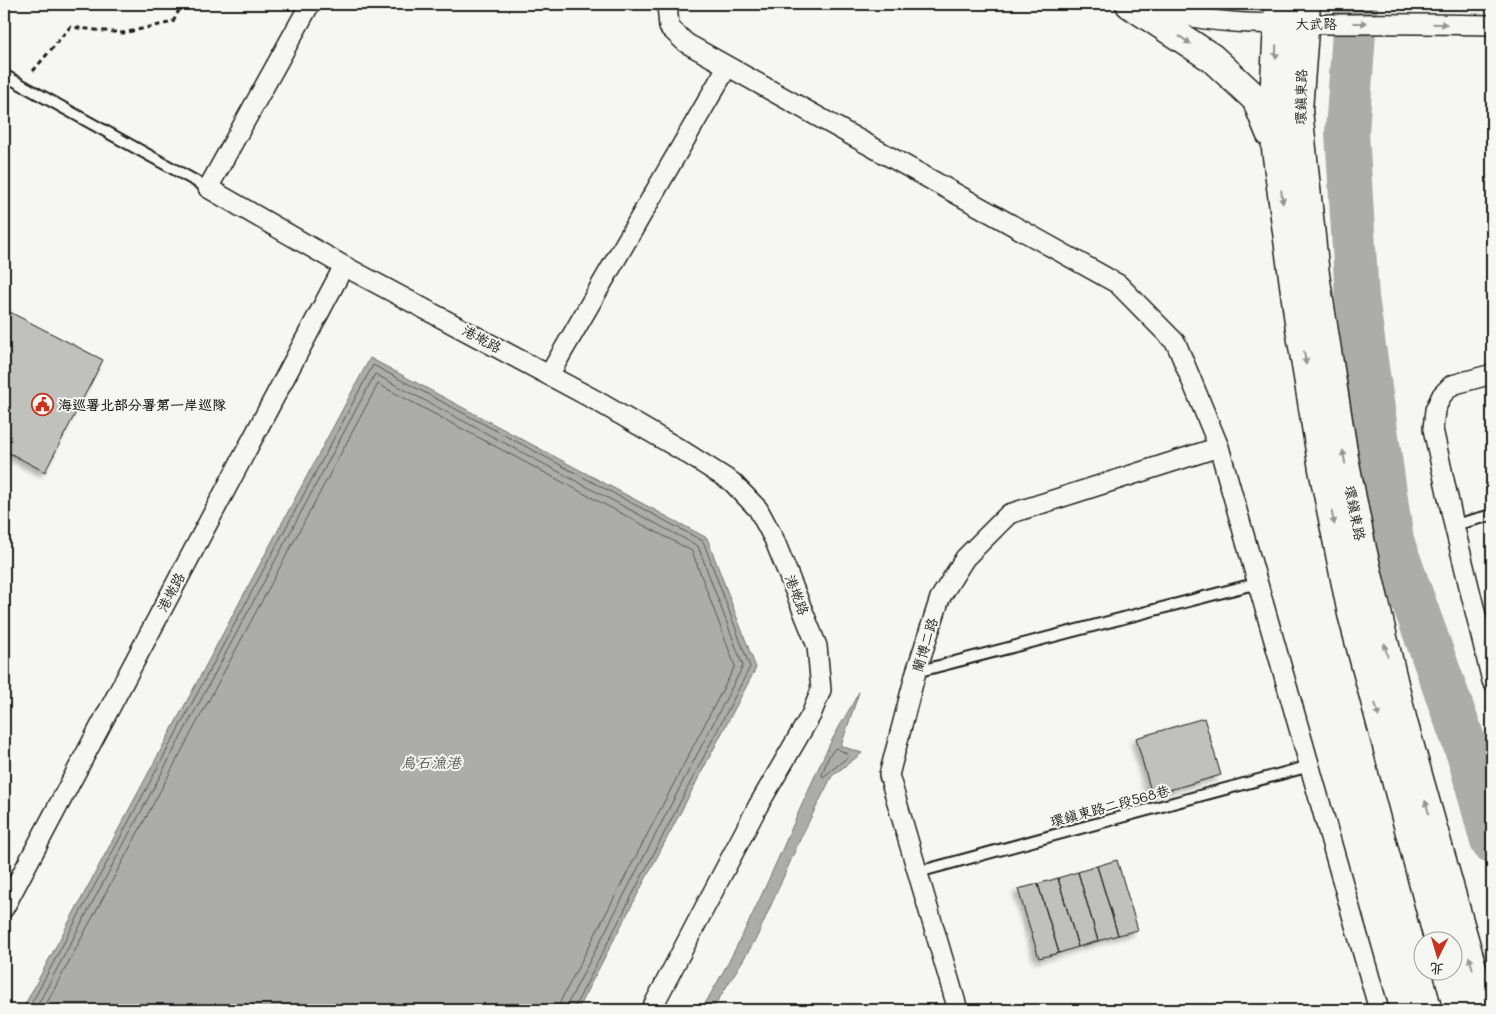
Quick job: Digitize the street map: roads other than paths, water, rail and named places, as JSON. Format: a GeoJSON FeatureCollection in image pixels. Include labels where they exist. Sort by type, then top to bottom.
{"type":"FeatureCollection","features":[{"type":"Feature","properties":{"kind":"street"},"geometry":{"type":"LineString","coordinates":[[310,4],[208,188],[344,266]]}},
{"type":"Feature","properties":{"kind":"street"},"geometry":{"type":"LineString","coordinates":[[667,4],[669,27],[686,43],[1118,284],[1176,343],[1219,447],[1379,1010]]}},
{"type":"Feature","properties":{"kind":"street"},"geometry":{"type":"LineString","coordinates":[[1130,4],[1212,58],[1256,99],[1276,149]]}},
{"type":"Feature","properties":{"kind":"street","name":"大武路"},"geometry":{"type":"LineString","coordinates":[[1142,4],[1158,10],[1219,20],[1278,14],[1391,23],[1492,24]]}},
{"type":"Feature","properties":{"kind":"street","name":"環鎮東路"},"geometry":{"type":"LineString","coordinates":[[1278,14],[1274,101],[1276,149],[1298,322],[1323,469],[1344,575],[1388,752],[1436,932]]}},
{"type":"Feature","properties":{"kind":"street","name":"環鎮東路"},"geometry":{"type":"LineString","coordinates":[[1314,17],[1298,110],[1315,275],[1344,458],[1362,550],[1404,722],[1484,1010]]}},
{"type":"Feature","properties":{"kind":"street"},"geometry":{"type":"LineString","coordinates":[[549,375],[727,67]]}},
{"type":"Feature","properties":{"kind":"street","name":"港墘路"},"geometry":{"type":"LineString","coordinates":[[4,908],[344,266],[549,375],[683,451],[738,489],[758,509],[774,539],[817,646],[821,690],[811,715],[758,806],[651,1010]]}},
{"type":"Feature","properties":{"kind":"street"},"geometry":{"type":"LineString","coordinates":[[1492,374],[1452,385],[1442,395],[1435,410],[1433,429],[1454,526],[1492,681]]}},
{"type":"Feature","properties":{"kind":"street","name":"蘭博二路"},"geometry":{"type":"LineString","coordinates":[[958,1010],[889,775],[916,672],[940,598],[965,558],[1009,514],[1219,447]]}},
{"type":"Feature","properties":{"kind":"street"},"geometry":{"type":"LineString","coordinates":[[1451,982],[1458,1010]]}},
{"type":"Feature","properties":{"kind":"lane"},"geometry":{"type":"LineString","coordinates":[[4,75],[208,188]]}},
{"type":"Feature","properties":{"kind":"lane"},"geometry":{"type":"LineString","coordinates":[[1454,526],[1492,515]]}},
{"type":"Feature","properties":{"kind":"lane"},"geometry":{"type":"LineString","coordinates":[[916,672],[1258,583]]}},
{"type":"Feature","properties":{"kind":"lane","name":"環鎮東路二段568巷"},"geometry":{"type":"LineString","coordinates":[[918,872],[1310,766]]}},
{"type":"Feature","properties":{"kind":"water","name":"烏石漁港"},"geometry":{"type":"Polygon","coordinates":[[[370,358],[707,538],[756,668],[577,1010],[22,1010],[370,358]]]}},
{"type":"Feature","properties":{"kind":"water"},"geometry":{"type":"Polygon","coordinates":[[[859,692],[841,746],[862,753],[832,776],[802,835],[756,939],[712,1010],[701,1010],[736,948],[828,748],[859,692]]]}},
{"type":"Feature","properties":{"kind":"waterway"},"geometry":{"type":"LineString","coordinates":[[1356,4],[1347,132],[1357,298],[1392,541],[1470,759],[1492,841]]}},
{"type":"Feature","properties":{"kind":"place","name":"海巡署北部分署第一岸巡隊"},"geometry":{"type":"Point","coordinates":[42,405]}}]}
